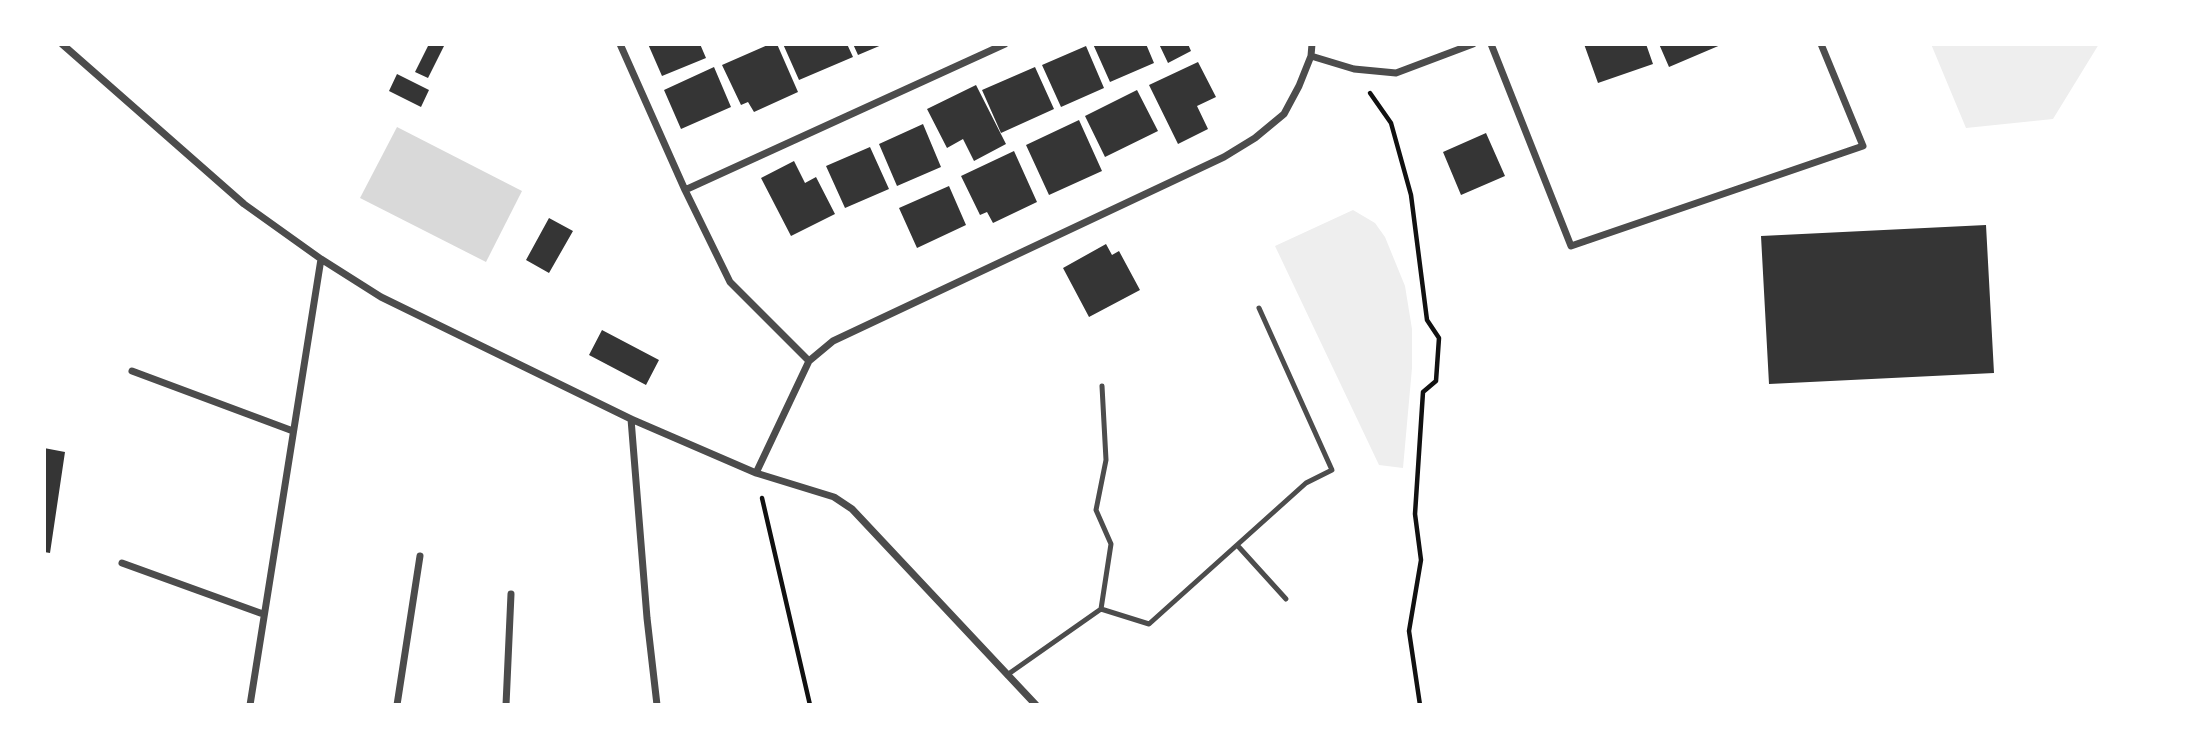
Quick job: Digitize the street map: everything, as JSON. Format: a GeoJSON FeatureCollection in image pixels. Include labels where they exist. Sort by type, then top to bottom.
{"type":"FeatureCollection","features":[{"type":"Feature","properties":{"kind":"street"},"geometry":{"type":"LineString","coordinates":[[62,44],[244,204],[321,259],[381,297],[631,419],[756,473],[834,497],[852,509],[1036,705]]}},
{"type":"Feature","properties":{"kind":"street"},"geometry":{"type":"LineString","coordinates":[[620,44],[685,190],[730,282],[808,361]]}},
{"type":"Feature","properties":{"kind":"street"},"geometry":{"type":"LineString","coordinates":[[685,190],[1004,44]]}},
{"type":"Feature","properties":{"kind":"street"},"geometry":{"type":"LineString","coordinates":[[756,473],[808,361],[833,341],[1211,163],[1255,138],[1284,114],[1311,56],[1312,44]]}},
{"type":"Feature","properties":{"kind":"street"},"geometry":{"type":"LineString","coordinates":[[1311,56],[1354,69],[1396,73],[1473,44]]}},
{"type":"Feature","properties":{"kind":"street"},"geometry":{"type":"LineString","coordinates":[[1491,44],[1571,246],[1863,146],[1821,44]]}},
{"type":"Feature","properties":{"kind":"street"},"geometry":{"type":"LineString","coordinates":[[250,705],[321,259]]}},
{"type":"Feature","properties":{"kind":"street"},"geometry":{"type":"LineString","coordinates":[[132,371],[293,431]]}},
{"type":"Feature","properties":{"kind":"street"},"geometry":{"type":"LineString","coordinates":[[631,419],[657,705]]}},
{"type":"Feature","properties":{"kind":"street"},"geometry":{"type":"LineString","coordinates":[[397,705],[420,556]]}},
{"type":"Feature","properties":{"kind":"street"},"geometry":{"type":"LineString","coordinates":[[122,563],[264,614]]}},
{"type":"Feature","properties":{"kind":"street"},"geometry":{"type":"LineString","coordinates":[[506,705],[511,594]]}},
{"type":"Feature","properties":{"kind":"lane"},"geometry":{"type":"LineString","coordinates":[[1101,609],[1149,624],[1306,483],[1332,470],[1259,308]]}},
{"type":"Feature","properties":{"kind":"lane"},"geometry":{"type":"LineString","coordinates":[[1007,675],[1101,609],[1111,544],[1096,510],[1105,460],[1102,386]]}},
{"type":"Feature","properties":{"kind":"lane"},"geometry":{"type":"LineString","coordinates":[[1237,545],[1286,599]]}},
{"type":"Feature","properties":{"kind":"path"},"geometry":{"type":"LineString","coordinates":[[1354,69],[1391,123],[1411,195],[1427,320],[1439,338],[1436,382],[1423,393],[1415,514],[1421,560],[1409,631],[1420,705]]}},
{"type":"Feature","properties":{"kind":"path"},"geometry":{"type":"LineString","coordinates":[[756,473],[810,705]]}},
{"type":"Feature","properties":{"kind":"shaded area"},"geometry":{"type":"Polygon","coordinates":[[[1931,44],[2099,44],[2053,119],[1966,128],[1931,44]]]}},
{"type":"Feature","properties":{"kind":"shaded area"},"geometry":{"type":"Polygon","coordinates":[[[397,127],[522,191],[486,262],[360,198],[397,127]]]}},
{"type":"Feature","properties":{"kind":"shaded area"},"geometry":{"type":"Polygon","coordinates":[[[1353,210],[1375,223],[1385,237],[1405,286],[1412,329],[1412,368],[1403,468],[1379,465],[1275,246],[1353,210]]]}},
{"type":"Feature","properties":{"kind":"building"},"geometry":{"type":"Polygon","coordinates":[[[429,44],[445,44],[428,78],[415,72],[429,44]]]}},
{"type":"Feature","properties":{"kind":"building"},"geometry":{"type":"Polygon","coordinates":[[[648,44],[700,44],[706,58],[662,76],[648,44]]]}},
{"type":"Feature","properties":{"kind":"building"},"geometry":{"type":"Polygon","coordinates":[[[770,44],[777,44],[798,92],[754,112],[748,102],[741,105],[722,65],[770,44]]]}},
{"type":"Feature","properties":{"kind":"building"},"geometry":{"type":"Polygon","coordinates":[[[783,44],[847,44],[853,57],[799,80],[783,44]]]}},
{"type":"Feature","properties":{"kind":"building"},"geometry":{"type":"Polygon","coordinates":[[[853,44],[884,44],[858,55],[853,44]]]}},
{"type":"Feature","properties":{"kind":"building"},"geometry":{"type":"Polygon","coordinates":[[[1093,44],[1146,44],[1154,63],[1110,82],[1093,44]]]}},
{"type":"Feature","properties":{"kind":"building"},"geometry":{"type":"Polygon","coordinates":[[[1159,44],[1188,44],[1191,51],[1168,63],[1159,44]]]}},
{"type":"Feature","properties":{"kind":"building"},"geometry":{"type":"Polygon","coordinates":[[[1584,44],[1646,44],[1653,64],[1598,83],[1584,44]]]}},
{"type":"Feature","properties":{"kind":"building"},"geometry":{"type":"Polygon","coordinates":[[[1659,44],[1723,44],[1669,67],[1659,44]]]}},
{"type":"Feature","properties":{"kind":"building"},"geometry":{"type":"Polygon","coordinates":[[[1086,46],[1104,88],[1061,107],[1042,65],[1086,46]]]}},
{"type":"Feature","properties":{"kind":"building"},"geometry":{"type":"Polygon","coordinates":[[[1198,62],[1216,97],[1197,106],[1208,129],[1178,144],[1149,85],[1198,62]]]}},
{"type":"Feature","properties":{"kind":"building"},"geometry":{"type":"Polygon","coordinates":[[[714,67],[731,107],[681,129],[664,90],[714,67]]]}},
{"type":"Feature","properties":{"kind":"building"},"geometry":{"type":"Polygon","coordinates":[[[1035,67],[1054,109],[1001,133],[982,90],[1035,67]]]}},
{"type":"Feature","properties":{"kind":"building"},"geometry":{"type":"Polygon","coordinates":[[[397,74],[429,90],[421,107],[389,91],[397,74]]]}},
{"type":"Feature","properties":{"kind":"building"},"geometry":{"type":"Polygon","coordinates":[[[976,85],[1006,144],[974,161],[963,139],[947,148],[927,109],[976,85]]]}},
{"type":"Feature","properties":{"kind":"building"},"geometry":{"type":"Polygon","coordinates":[[[1137,90],[1158,131],[1105,157],[1085,116],[1137,90]]]}},
{"type":"Feature","properties":{"kind":"building"},"geometry":{"type":"Polygon","coordinates":[[[1079,120],[1102,171],[1049,195],[1026,145],[1079,120]]]}},
{"type":"Feature","properties":{"kind":"building"},"geometry":{"type":"Polygon","coordinates":[[[923,124],[941,167],[897,186],[879,144],[923,124]]]}},
{"type":"Feature","properties":{"kind":"building"},"geometry":{"type":"Polygon","coordinates":[[[1486,133],[1505,176],[1461,195],[1443,152],[1486,133]]]}},
{"type":"Feature","properties":{"kind":"building"},"geometry":{"type":"Polygon","coordinates":[[[870,147],[889,189],[845,208],[826,166],[870,147]]]}},
{"type":"Feature","properties":{"kind":"building"},"geometry":{"type":"Polygon","coordinates":[[[1014,151],[1037,202],[993,223],[987,212],[980,215],[961,176],[1014,151]]]}},
{"type":"Feature","properties":{"kind":"building"},"geometry":{"type":"Polygon","coordinates":[[[794,161],[805,183],[816,177],[835,214],[791,236],[761,178],[794,161]]]}},
{"type":"Feature","properties":{"kind":"building"},"geometry":{"type":"Polygon","coordinates":[[[949,186],[966,225],[917,248],[899,208],[949,186]]]}},
{"type":"Feature","properties":{"kind":"building"},"geometry":{"type":"Polygon","coordinates":[[[549,218],[573,231],[549,273],[526,260],[549,218]]]}},
{"type":"Feature","properties":{"kind":"building"},"geometry":{"type":"Polygon","coordinates":[[[1986,225],[1994,373],[1769,384],[1761,236],[1986,225]]]}},
{"type":"Feature","properties":{"kind":"building"},"geometry":{"type":"Polygon","coordinates":[[[1106,244],[1112,255],[1119,251],[1140,290],[1089,317],[1063,268],[1106,244]]]}},
{"type":"Feature","properties":{"kind":"building"},"geometry":{"type":"Polygon","coordinates":[[[602,330],[659,360],[646,385],[589,355],[602,330]]]}},
{"type":"Feature","properties":{"kind":"building"},"geometry":{"type":"Polygon","coordinates":[[[44,448],[65,452],[50,553],[44,552],[44,448]]]}}]}
